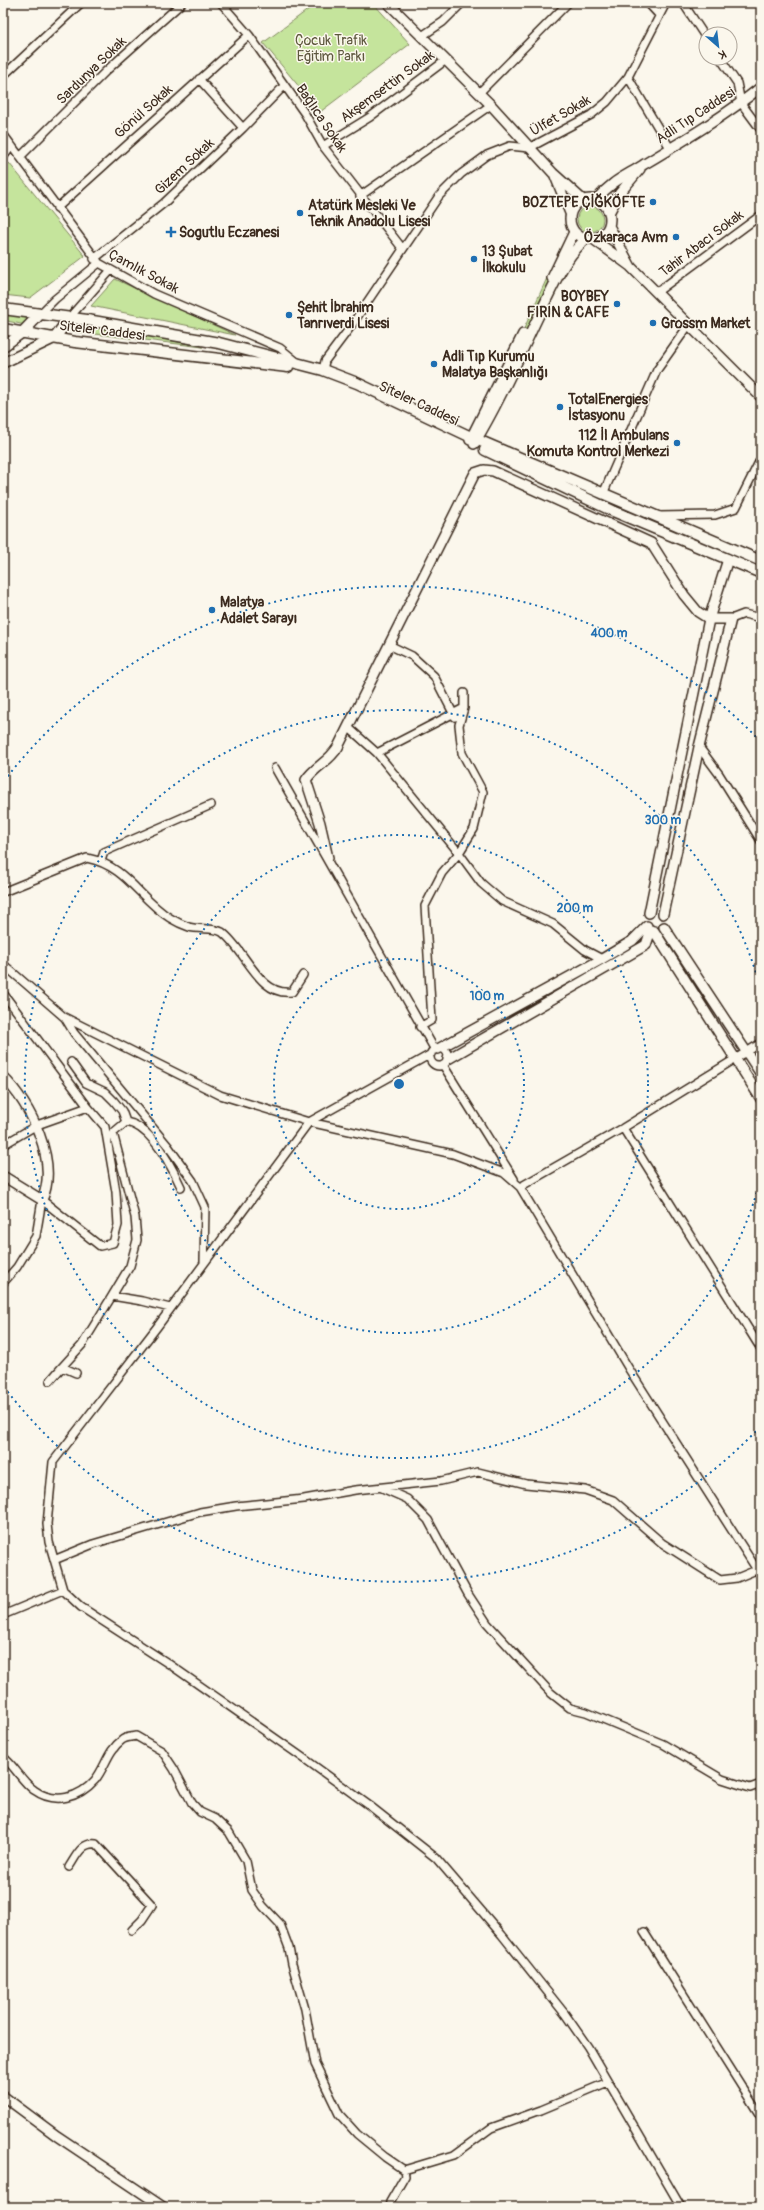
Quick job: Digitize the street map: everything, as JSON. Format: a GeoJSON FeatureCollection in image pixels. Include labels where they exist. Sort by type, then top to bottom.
{"type":"FeatureCollection","features":[{"type":"Feature","properties":{"kind":"main road","name":"Siteler Caddesi"},"geometry":{"type":"LineString","coordinates":[[3,309],[69,318],[219,343],[323,370],[357,383],[613,511],[761,573]]}},
{"type":"Feature","properties":{"kind":"main road"},"geometry":{"type":"LineString","coordinates":[[22,333],[39,315]]}},
{"type":"Feature","properties":{"kind":"main road"},"geometry":{"type":"LineString","coordinates":[[55,338],[69,318]]}},
{"type":"Feature","properties":{"kind":"main road","name":"Siteler Caddesi"},"geometry":{"type":"LineString","coordinates":[[3,329],[55,338],[282,365],[336,381],[761,561]]}},
{"type":"Feature","properties":{"kind":"street"},"geometry":{"type":"LineString","coordinates":[[3,76],[81,3]]}},
{"type":"Feature","properties":{"kind":"street","name":"Sardunya Sokak"},"geometry":{"type":"LineString","coordinates":[[20,157],[106,71],[182,3]]}},
{"type":"Feature","properties":{"kind":"street","name":"Bağlıca Sokak"},"geometry":{"type":"LineString","coordinates":[[221,3],[249,35],[305,114],[324,146],[360,196],[402,248]]}},
{"type":"Feature","properties":{"kind":"street"},"geometry":{"type":"LineString","coordinates":[[388,3],[491,105],[553,173],[583,200]]}},
{"type":"Feature","properties":{"kind":"street"},"geometry":{"type":"LineString","coordinates":[[422,36],[442,22],[462,3]]}},
{"type":"Feature","properties":{"kind":"street"},"geometry":{"type":"LineString","coordinates":[[478,93],[568,3]]}},
{"type":"Feature","properties":{"kind":"street"},"geometry":{"type":"LineString","coordinates":[[648,3],[659,15]]}},
{"type":"Feature","properties":{"kind":"street","name":"Ülfet Sokak"},"geometry":{"type":"LineString","coordinates":[[529,148],[591,115],[607,102],[628,76],[666,3]]}},
{"type":"Feature","properties":{"kind":"street"},"geometry":{"type":"LineString","coordinates":[[683,3],[698,26]]}},
{"type":"Feature","properties":{"kind":"street","name":"Gönül Sokak"},"geometry":{"type":"LineString","coordinates":[[56,208],[199,78],[249,35]]}},
{"type":"Feature","properties":{"kind":"street","name":"Akşemsettin Sokak"},"geometry":{"type":"LineString","coordinates":[[324,146],[370,117],[446,60]]}},
{"type":"Feature","properties":{"kind":"street"},"geometry":{"type":"LineString","coordinates":[[725,66],[737,83],[741,103],[761,130]]}},
{"type":"Feature","properties":{"kind":"street"},"geometry":{"type":"LineString","coordinates":[[628,76],[670,148]]}},
{"type":"Feature","properties":{"kind":"street"},"geometry":{"type":"LineString","coordinates":[[199,78],[244,128]]}},
{"type":"Feature","properties":{"kind":"street","name":"Gizem Sokak"},"geometry":{"type":"LineString","coordinates":[[39,315],[97,261],[164,203],[244,128],[284,86]]}},
{"type":"Feature","properties":{"kind":"street","name":"Adli Tıp Caddesi"},"geometry":{"type":"LineString","coordinates":[[596,200],[618,178],[642,166],[741,103],[761,87]]}},
{"type":"Feature","properties":{"kind":"street"},"geometry":{"type":"LineString","coordinates":[[360,196],[491,105]]}},
{"type":"Feature","properties":{"kind":"street","name":"Çamlık Sokak"},"geometry":{"type":"LineString","coordinates":[[3,134],[56,208],[97,261],[154,294],[280,348],[299,363]]}},
{"type":"Feature","properties":{"kind":"street"},"geometry":{"type":"LineString","coordinates":[[3,157],[12,146]]}},
{"type":"Feature","properties":{"kind":"street"},"geometry":{"type":"LineString","coordinates":[[323,370],[325,361],[349,329],[402,248],[439,196],[461,174],[487,155],[510,146],[529,148]]}},
{"type":"Feature","properties":{"kind":"street","name":"Adli Tıp Caddesi"},"geometry":{"type":"LineString","coordinates":[[609,226],[609,213],[619,194],[642,166]]}},
{"type":"Feature","properties":{"kind":"street"},"geometry":{"type":"LineString","coordinates":[[553,173],[570,213],[571,226],[574,232],[590,239],[631,267],[657,292],[688,326],[761,397]]}},
{"type":"Feature","properties":{"kind":"street"},"geometry":{"type":"LineString","coordinates":[[570,213],[578,202],[583,200],[596,200],[602,202],[609,213]]}},
{"type":"Feature","properties":{"kind":"street","name":"Tahir Abacı Sokak"},"geometry":{"type":"LineString","coordinates":[[657,292],[761,215]]}},
{"type":"Feature","properties":{"kind":"street"},"geometry":{"type":"LineString","coordinates":[[473,440],[554,285],[574,250],[590,239],[605,232],[609,226],[631,267]]}},
{"type":"Feature","properties":{"kind":"street"},"geometry":{"type":"LineString","coordinates":[[473,440],[574,232]]}},
{"type":"Feature","properties":{"kind":"street"},"geometry":{"type":"LineString","coordinates":[[69,318],[111,270]]}},
{"type":"Feature","properties":{"kind":"street"},"geometry":{"type":"LineString","coordinates":[[604,494],[657,370],[688,326]]}},
{"type":"Feature","properties":{"kind":"street"},"geometry":{"type":"LineString","coordinates":[[3,347],[22,333]]}},
{"type":"Feature","properties":{"kind":"street"},"geometry":{"type":"LineString","coordinates":[[3,363],[55,338]]}},
{"type":"Feature","properties":{"kind":"street"},"geometry":{"type":"LineString","coordinates":[[656,517],[716,515],[736,508],[761,458]]}},
{"type":"Feature","properties":{"kind":"street"},"geometry":{"type":"LineString","coordinates":[[328,858],[320,823],[306,780],[311,772],[330,758],[348,727],[475,473],[484,470],[493,472],[651,543],[684,595],[698,612],[708,618],[731,618],[744,614],[761,618]]}},
{"type":"Feature","properties":{"kind":"street"},"geometry":{"type":"LineString","coordinates":[[728,560],[708,618],[649,913],[646,919],[650,929],[736,1058],[761,1099]]}},
{"type":"Feature","properties":{"kind":"street"},"geometry":{"type":"LineString","coordinates":[[663,914],[699,747],[731,618]]}},
{"type":"Feature","properties":{"kind":"street"},"geometry":{"type":"LineString","coordinates":[[389,645],[412,656],[434,676],[459,724]]}},
{"type":"Feature","properties":{"kind":"street"},"geometry":{"type":"LineString","coordinates":[[420,1027],[432,1020],[425,906],[442,873],[459,853],[474,829],[483,792],[462,753],[459,724],[464,708],[464,693]]}},
{"type":"Feature","properties":{"kind":"street"},"geometry":{"type":"LineString","coordinates":[[377,753],[464,708]]}},
{"type":"Feature","properties":{"kind":"street"},"geometry":{"type":"LineString","coordinates":[[348,727],[377,753],[459,853],[481,883],[502,901],[553,924],[585,950],[602,959]]}},
{"type":"Feature","properties":{"kind":"street"},"geometry":{"type":"LineString","coordinates":[[699,747],[720,774],[761,842]]}},
{"type":"Feature","properties":{"kind":"street"},"geometry":{"type":"LineString","coordinates":[[275,768],[328,858],[420,1027],[435,1051]]}},
{"type":"Feature","properties":{"kind":"street"},"geometry":{"type":"LineString","coordinates":[[101,861],[104,852],[210,805]]}},
{"type":"Feature","properties":{"kind":"street"},"geometry":{"type":"LineString","coordinates":[[3,892],[87,858],[101,861],[122,874],[169,917],[188,927],[220,931],[234,942],[252,968],[268,987],[281,994],[292,992],[303,975]]}},
{"type":"Feature","properties":{"kind":"street"},"geometry":{"type":"LineString","coordinates":[[649,913],[654,911],[663,914],[666,919],[664,927],[761,1074]]}},
{"type":"Feature","properties":{"kind":"street"},"geometry":{"type":"LineString","coordinates":[[664,927],[650,929],[602,959],[309,1122],[53,1462],[47,1524],[49,1542],[63,1590],[81,1607],[170,1664],[302,1757],[370,1806],[436,1858],[502,1935],[565,2014],[608,2082],[681,2207]]}},
{"type":"Feature","properties":{"kind":"street"},"geometry":{"type":"LineString","coordinates":[[435,1051],[431,1060],[435,1064],[445,1062],[646,945],[650,929]]}},
{"type":"Feature","properties":{"kind":"street"},"geometry":{"type":"LineString","coordinates":[[3,964],[64,1018],[74,1033],[168,1146],[193,1181],[205,1207],[204,1262]]}},
{"type":"Feature","properties":{"kind":"street"},"geometry":{"type":"LineString","coordinates":[[3,993],[88,1107],[105,1127],[116,1192],[118,1224],[113,1243],[100,1246],[42,1200],[3,1176]]}},
{"type":"Feature","properties":{"kind":"street"},"geometry":{"type":"LineString","coordinates":[[64,1018],[220,1096],[309,1122],[453,1154],[504,1173],[520,1187]]}},
{"type":"Feature","properties":{"kind":"street"},"geometry":{"type":"LineString","coordinates":[[520,1187],[623,1128],[761,1043]]}},
{"type":"Feature","properties":{"kind":"street"},"geometry":{"type":"LineString","coordinates":[[54,1560],[93,1544],[200,1512],[236,1506],[304,1499],[380,1487],[441,1481],[478,1472],[526,1484],[585,1490],[613,1500],[662,1543],[720,1580],[737,1578],[760,1571],[629,1369],[445,1062],[446,1052],[435,1051]]}},
{"type":"Feature","properties":{"kind":"street"},"geometry":{"type":"LineString","coordinates":[[71,1062],[86,1083],[104,1092],[114,1102],[122,1111],[126,1122]]}},
{"type":"Feature","properties":{"kind":"street"},"geometry":{"type":"LineString","coordinates":[[3,1283],[16,1267],[36,1236],[42,1200],[49,1181],[41,1137],[37,1126],[16,1089],[4,1079]]}},
{"type":"Feature","properties":{"kind":"street"},"geometry":{"type":"LineString","coordinates":[[3,1145],[37,1126],[88,1107]]}},
{"type":"Feature","properties":{"kind":"street"},"geometry":{"type":"LineString","coordinates":[[126,1122],[136,1124],[158,1147],[170,1162],[181,1187]]}},
{"type":"Feature","properties":{"kind":"street"},"geometry":{"type":"LineString","coordinates":[[50,1381],[82,1344],[130,1266],[137,1240],[135,1217],[114,1133],[126,1122]]}},
{"type":"Feature","properties":{"kind":"street"},"geometry":{"type":"LineString","coordinates":[[623,1128],[761,1349]]}},
{"type":"Feature","properties":{"kind":"street"},"geometry":{"type":"LineString","coordinates":[[112,1296],[170,1308]]}},
{"type":"Feature","properties":{"kind":"street"},"geometry":{"type":"LineString","coordinates":[[62,1367],[76,1373]]}},
{"type":"Feature","properties":{"kind":"street"},"geometry":{"type":"LineString","coordinates":[[380,1487],[407,1499],[428,1520],[468,1594],[487,1623],[551,1693],[570,1708],[586,1712],[663,1744],[722,1779],[750,1788],[761,1784]]}},
{"type":"Feature","properties":{"kind":"street"},"geometry":{"type":"LineString","coordinates":[[3,1615],[63,1590]]}},
{"type":"Feature","properties":{"kind":"street"},"geometry":{"type":"LineString","coordinates":[[3,1757],[34,1790],[52,1798],[66,1799],[80,1793],[95,1780],[111,1750],[123,1739],[136,1736],[162,1750],[192,1803],[200,1812],[215,1819],[229,1832],[246,1861],[252,1890],[263,1906],[280,1924],[289,1948],[305,2009],[314,2064],[339,2114],[357,2134],[385,2157],[404,2170],[405,2176],[390,2202],[389,2207]]}},
{"type":"Feature","properties":{"kind":"street"},"geometry":{"type":"LineString","coordinates":[[69,1867],[84,1846],[96,1844],[152,1905],[142,1920],[132,1930]]}},
{"type":"Feature","properties":{"kind":"street"},"geometry":{"type":"LineString","coordinates":[[644,1932],[761,2117]]}},
{"type":"Feature","properties":{"kind":"street"},"geometry":{"type":"LineString","coordinates":[[404,2170],[454,2155],[491,2128],[541,2110],[608,2082]]}},
{"type":"Feature","properties":{"kind":"street"},"geometry":{"type":"LineString","coordinates":[[3,2096],[57,2136],[163,2207]]}},
{"type":"Feature","properties":{"kind":"green space","name":"Çocuk Trafik Eğitim Parkı"},"geometry":{"type":"Polygon","coordinates":[[[317,3],[373,3],[410,44],[320,112],[263,43],[317,3]]]}},
{"type":"Feature","properties":{"kind":"green space"},"geometry":{"type":"Polygon","coordinates":[[[9,163],[85,256],[30,298],[3,295],[3,165],[9,163]]]}},
{"type":"Feature","properties":{"kind":"green space"},"geometry":{"type":"Polygon","coordinates":[[[590,206],[599,210],[603,219],[599,228],[590,232],[581,228],[577,219],[581,210],[590,206]]]}},
{"type":"Feature","properties":{"kind":"green space"},"geometry":{"type":"Polygon","coordinates":[[[562,245],[569,249],[495,398],[493,397],[562,245]]]}},
{"type":"Feature","properties":{"kind":"green space"},"geometry":{"type":"Polygon","coordinates":[[[115,279],[235,335],[91,306],[115,279]]]}},
{"type":"Feature","properties":{"kind":"green space"},"geometry":{"type":"Polygon","coordinates":[[[3,312],[32,315],[25,325],[3,320],[3,312]]]}},
{"type":"Feature","properties":{"kind":"green space"},"geometry":{"type":"Polygon","coordinates":[[[79,322],[203,347],[70,331],[79,322]]]}},
{"type":"Feature","properties":{"kind":"place","name":"BOZTEPE ÇİĞKÖFTE"},"geometry":{"type":"Point","coordinates":[653,202]}},
{"type":"Feature","properties":{"kind":"place","name":"Atatürk Mesleki Ve Teknik Anadolu Lisesi"},"geometry":{"type":"Point","coordinates":[300,213]}},
{"type":"Feature","properties":{"kind":"place","name":"Sogutlu Eczanesi"},"geometry":{"type":"Point","coordinates":[171,232]}},
{"type":"Feature","properties":{"kind":"place","name":"Özkaraca Avm"},"geometry":{"type":"Point","coordinates":[676,237]}},
{"type":"Feature","properties":{"kind":"place","name":"13 Şubat İlkokulu"},"geometry":{"type":"Point","coordinates":[474,259]}},
{"type":"Feature","properties":{"kind":"place","name":"BOYBEY FIRIN & CAFE"},"geometry":{"type":"Point","coordinates":[617,304]}},
{"type":"Feature","properties":{"kind":"place","name":"Şehit İbrahim Tanrıverdi Lisesi"},"geometry":{"type":"Point","coordinates":[289,315]}},
{"type":"Feature","properties":{"kind":"place","name":"Grossm Market"},"geometry":{"type":"Point","coordinates":[653,323]}},
{"type":"Feature","properties":{"kind":"place","name":"Adli Tıp Kurumu Malatya Başkanlığı"},"geometry":{"type":"Point","coordinates":[434,364]}},
{"type":"Feature","properties":{"kind":"place","name":"TotalEnergies İstasyonu"},"geometry":{"type":"Point","coordinates":[560,407]}},
{"type":"Feature","properties":{"kind":"place","name":"112 İl Ambulans Komuta Kontrol Merkezi"},"geometry":{"type":"Point","coordinates":[677,443]}},
{"type":"Feature","properties":{"kind":"place","name":"Malatya Adalet Sarayı"},"geometry":{"type":"Point","coordinates":[212,610]}}]}
